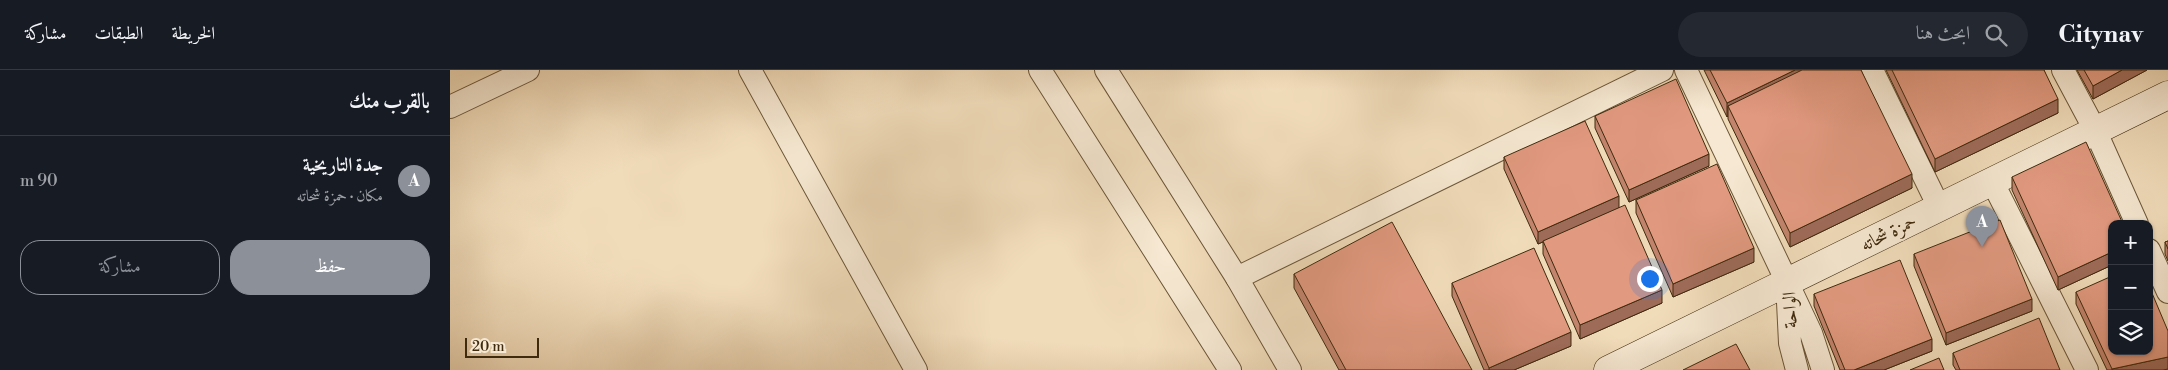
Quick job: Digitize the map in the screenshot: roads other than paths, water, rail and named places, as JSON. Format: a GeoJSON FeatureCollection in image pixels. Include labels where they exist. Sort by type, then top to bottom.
{"type":"FeatureCollection","features":[{"type":"Feature","properties":{"kind":"main road","name":"حمزة شحاته"},"geometry":{"type":"LineString","coordinates":[[1608,370],[2168,95]]}},
{"type":"Feature","properties":{"kind":"street"},"geometry":{"type":"LineString","coordinates":[[450,107],[528,70]]}},
{"type":"Feature","properties":{"kind":"street"},"geometry":{"type":"LineString","coordinates":[[750,70],[916,370]]}},
{"type":"Feature","properties":{"kind":"street"},"geometry":{"type":"LineString","coordinates":[[1040,70],[1230,370]]}},
{"type":"Feature","properties":{"kind":"street"},"geometry":{"type":"LineString","coordinates":[[1106,70],[1237,278],[1290,370]]}},
{"type":"Feature","properties":{"kind":"street"},"geometry":{"type":"LineString","coordinates":[[1237,278],[1662,70]]}},
{"type":"Feature","properties":{"kind":"street"},"geometry":{"type":"LineString","coordinates":[[1686,70],[1788,282]]}},
{"type":"Feature","properties":{"kind":"street"},"geometry":{"type":"LineString","coordinates":[[1872,70],[1939,207]]}},
{"type":"Feature","properties":{"kind":"street"},"geometry":{"type":"LineString","coordinates":[[2063,70],[2095,130],[2135,220]]}},
{"type":"Feature","properties":{"kind":"street"},"geometry":{"type":"LineString","coordinates":[[1992,181],[2087,370]]}},
{"type":"Feature","properties":{"kind":"street"},"geometry":{"type":"LineString","coordinates":[[2153,259],[2168,292]]}},
{"type":"Feature","properties":{"kind":"street","name":"الواحة"},"geometry":{"type":"LineString","coordinates":[[1788,282],[1790,343],[1797,370]]}},
{"type":"Feature","properties":{"kind":"street","name":"الواحة"},"geometry":{"type":"LineString","coordinates":[[1788,282],[1811,333],[1823,370]]}},
{"type":"Feature","properties":{"kind":"place","name":"جدة التاريخية"},"geometry":{"type":"Point","coordinates":[1982,247]}}]}
